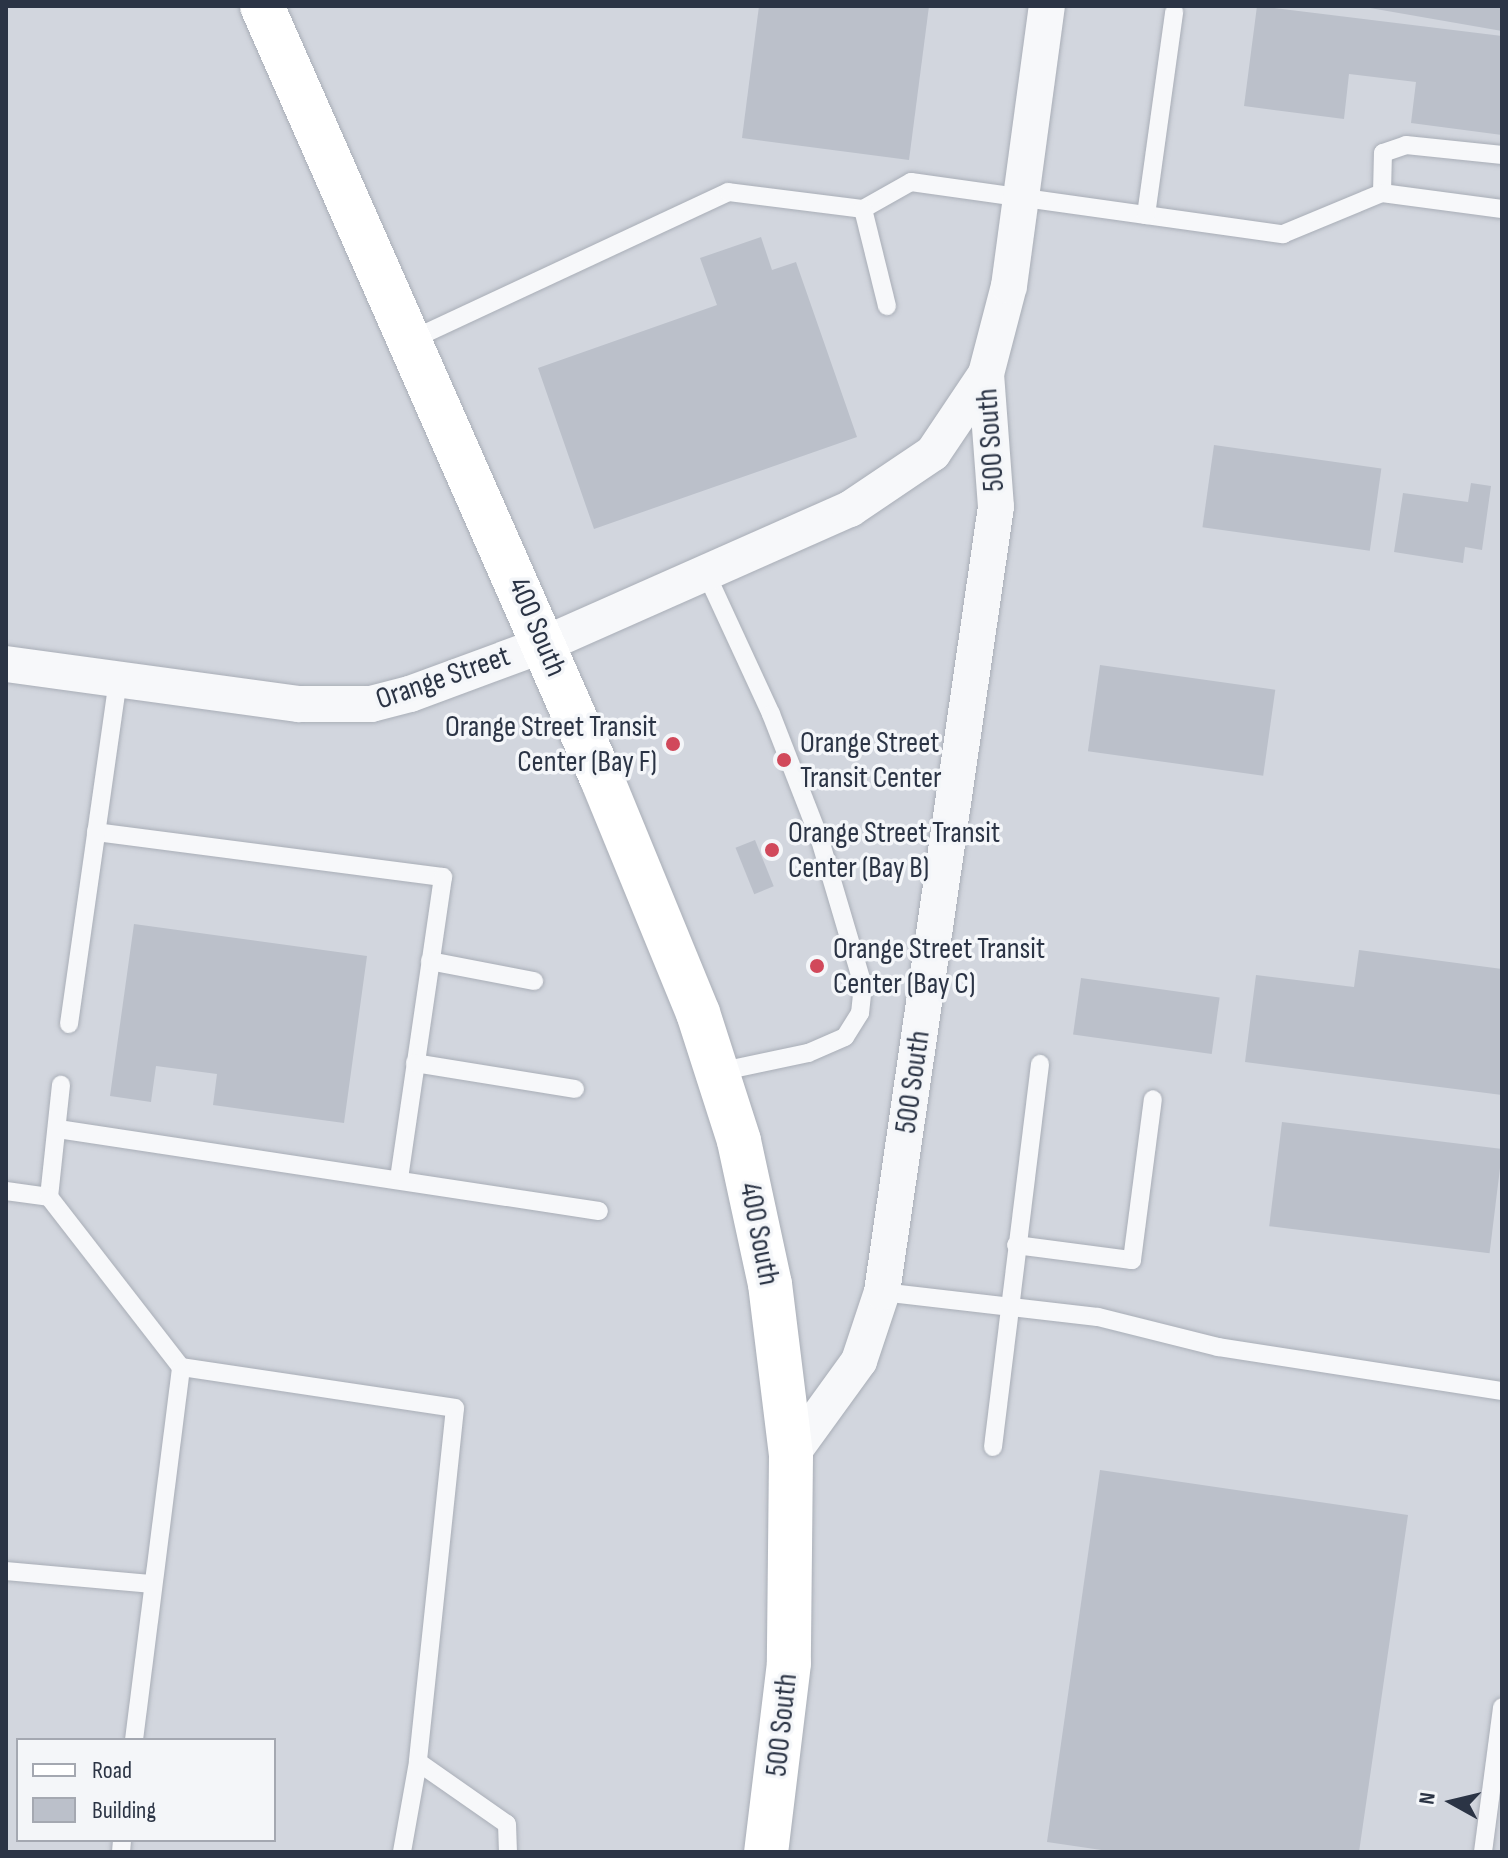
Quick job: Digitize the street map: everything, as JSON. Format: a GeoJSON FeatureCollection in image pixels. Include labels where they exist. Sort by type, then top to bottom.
{"type":"FeatureCollection","features":[{"type":"Feature","properties":{"kind":"street","name":"400 South"},"geometry":{"type":"LineString","coordinates":[[262,6],[545,644],[675,954],[718,1072],[739,1141],[770,1284],[791,1455]]}},
{"type":"Feature","properties":{"kind":"street","name":"500 South"},"geometry":{"type":"LineString","coordinates":[[766,1852],[789,1663],[791,1455],[859,1361],[882,1292],[996,507],[986,374],[1004,317],[1047,6]]}},
{"type":"Feature","properties":{"kind":"street","name":"Orange Street"},"geometry":{"type":"LineString","coordinates":[[6,664],[299,704],[371,704],[545,644],[850,509],[901,479],[951,431],[986,374]]}},
{"type":"Feature","properties":{"kind":"lane"},"geometry":{"type":"LineString","coordinates":[[1146,215],[1174,12]]}},
{"type":"Feature","properties":{"kind":"lane"},"geometry":{"type":"LineString","coordinates":[[1382,193],[1383,153],[1406,145],[1502,155]]}},
{"type":"Feature","properties":{"kind":"lane"},"geometry":{"type":"LineString","coordinates":[[411,340],[728,192],[863,209],[911,182],[1283,234],[1382,193],[1502,209]]}},
{"type":"Feature","properties":{"kind":"lane"},"geometry":{"type":"LineString","coordinates":[[863,209],[887,306]]}},
{"type":"Feature","properties":{"kind":"lane"},"geometry":{"type":"LineString","coordinates":[[705,571],[771,714],[820,840],[863,985],[860,1013],[845,1037],[808,1053],[718,1072]]}},
{"type":"Feature","properties":{"kind":"lane"},"geometry":{"type":"LineString","coordinates":[[69,1024],[118,680]]}},
{"type":"Feature","properties":{"kind":"lane"},"geometry":{"type":"LineString","coordinates":[[96,832],[443,877],[399,1178]]}},
{"type":"Feature","properties":{"kind":"lane"},"geometry":{"type":"LineString","coordinates":[[430,961],[534,981]]}},
{"type":"Feature","properties":{"kind":"lane"},"geometry":{"type":"LineString","coordinates":[[415,1063],[575,1089]]}},
{"type":"Feature","properties":{"kind":"lane"},"geometry":{"type":"LineString","coordinates":[[993,1447],[1040,1064]]}},
{"type":"Feature","properties":{"kind":"lane"},"geometry":{"type":"LineString","coordinates":[[49,1197],[61,1085]]}},
{"type":"Feature","properties":{"kind":"lane"},"geometry":{"type":"LineString","coordinates":[[1016,1245],[1132,1260],[1153,1099]]}},
{"type":"Feature","properties":{"kind":"lane"},"geometry":{"type":"LineString","coordinates":[[58,1129],[399,1178],[599,1211]]}},
{"type":"Feature","properties":{"kind":"lane"},"geometry":{"type":"LineString","coordinates":[[6,1191],[49,1197],[181,1367],[455,1408],[418,1762],[402,1852]]}},
{"type":"Feature","properties":{"kind":"lane"},"geometry":{"type":"LineString","coordinates":[[882,1292],[1098,1317],[1218,1347],[1502,1391]]}},
{"type":"Feature","properties":{"kind":"lane"},"geometry":{"type":"LineString","coordinates":[[134,1738],[181,1367]]}},
{"type":"Feature","properties":{"kind":"lane"},"geometry":{"type":"LineString","coordinates":[[6,1571],[152,1584]]}},
{"type":"Feature","properties":{"kind":"lane"},"geometry":{"type":"LineString","coordinates":[[1483,1852],[1502,1707]]}},
{"type":"Feature","properties":{"kind":"lane"},"geometry":{"type":"LineString","coordinates":[[418,1762],[507,1824],[508,1852]]}},
{"type":"Feature","properties":{"kind":"shaded area"},"geometry":{"type":"Polygon","coordinates":[[[6,6],[1502,6],[1502,1852],[6,1852],[6,6]]]}},
{"type":"Feature","properties":{"kind":"building"},"geometry":{"type":"Polygon","coordinates":[[[759,6],[929,6],[909,160],[742,138],[759,6]]]}},
{"type":"Feature","properties":{"kind":"building"},"geometry":{"type":"Polygon","coordinates":[[[1257,6],[1502,36],[1502,135],[1411,123],[1416,82],[1349,74],[1344,119],[1244,106],[1257,6]]]}},
{"type":"Feature","properties":{"kind":"building"},"geometry":{"type":"Polygon","coordinates":[[[1370,6],[1502,6],[1502,31],[1370,8],[1370,6]]]}},
{"type":"Feature","properties":{"kind":"building"},"geometry":{"type":"Polygon","coordinates":[[[761,237],[772,270],[796,262],[857,437],[594,529],[538,368],[717,305],[700,258],[761,237]]]}},
{"type":"Feature","properties":{"kind":"building"},"geometry":{"type":"Polygon","coordinates":[[[1214,445],[1381,469],[1370,551],[1202,527],[1214,445]]]}},
{"type":"Feature","properties":{"kind":"building"},"geometry":{"type":"Polygon","coordinates":[[[1471,483],[1491,486],[1482,550],[1465,547],[1463,563],[1394,552],[1403,493],[1468,502],[1471,483]]]}},
{"type":"Feature","properties":{"kind":"building"},"geometry":{"type":"Polygon","coordinates":[[[1100,665],[1275,690],[1263,776],[1088,751],[1100,665]]]}},
{"type":"Feature","properties":{"kind":"building"},"geometry":{"type":"Polygon","coordinates":[[[755,840],[774,886],[754,894],[736,848],[755,840]]]}},
{"type":"Feature","properties":{"kind":"building"},"geometry":{"type":"Polygon","coordinates":[[[134,924],[367,956],[344,1123],[213,1105],[217,1074],[156,1066],[151,1102],[110,1096],[134,924]]]}},
{"type":"Feature","properties":{"kind":"building"},"geometry":{"type":"Polygon","coordinates":[[[1359,950],[1502,969],[1502,1095],[1245,1062],[1256,975],[1354,987],[1359,950]]]}},
{"type":"Feature","properties":{"kind":"building"},"geometry":{"type":"Polygon","coordinates":[[[1081,978],[1220,997],[1212,1054],[1073,1034],[1081,978]]]}},
{"type":"Feature","properties":{"kind":"building"},"geometry":{"type":"Polygon","coordinates":[[[1282,1122],[1502,1149],[1490,1253],[1269,1226],[1282,1122]]]}},
{"type":"Feature","properties":{"kind":"building"},"geometry":{"type":"Polygon","coordinates":[[[1100,1470],[1408,1515],[1359,1852],[1115,1852],[1047,1842],[1100,1470]]]}},
{"type":"Feature","properties":{"kind":"place","name":"Orange Street Transit Center (Bay F)"},"geometry":{"type":"Point","coordinates":[673,744]}},
{"type":"Feature","properties":{"kind":"place","name":"Orange Street Transit Center"},"geometry":{"type":"Point","coordinates":[784,760]}},
{"type":"Feature","properties":{"kind":"place","name":"Orange Street Transit Center (Bay B)"},"geometry":{"type":"Point","coordinates":[772,850]}},
{"type":"Feature","properties":{"kind":"place","name":"Orange Street Transit Center (Bay C)"},"geometry":{"type":"Point","coordinates":[817,966]}}]}
